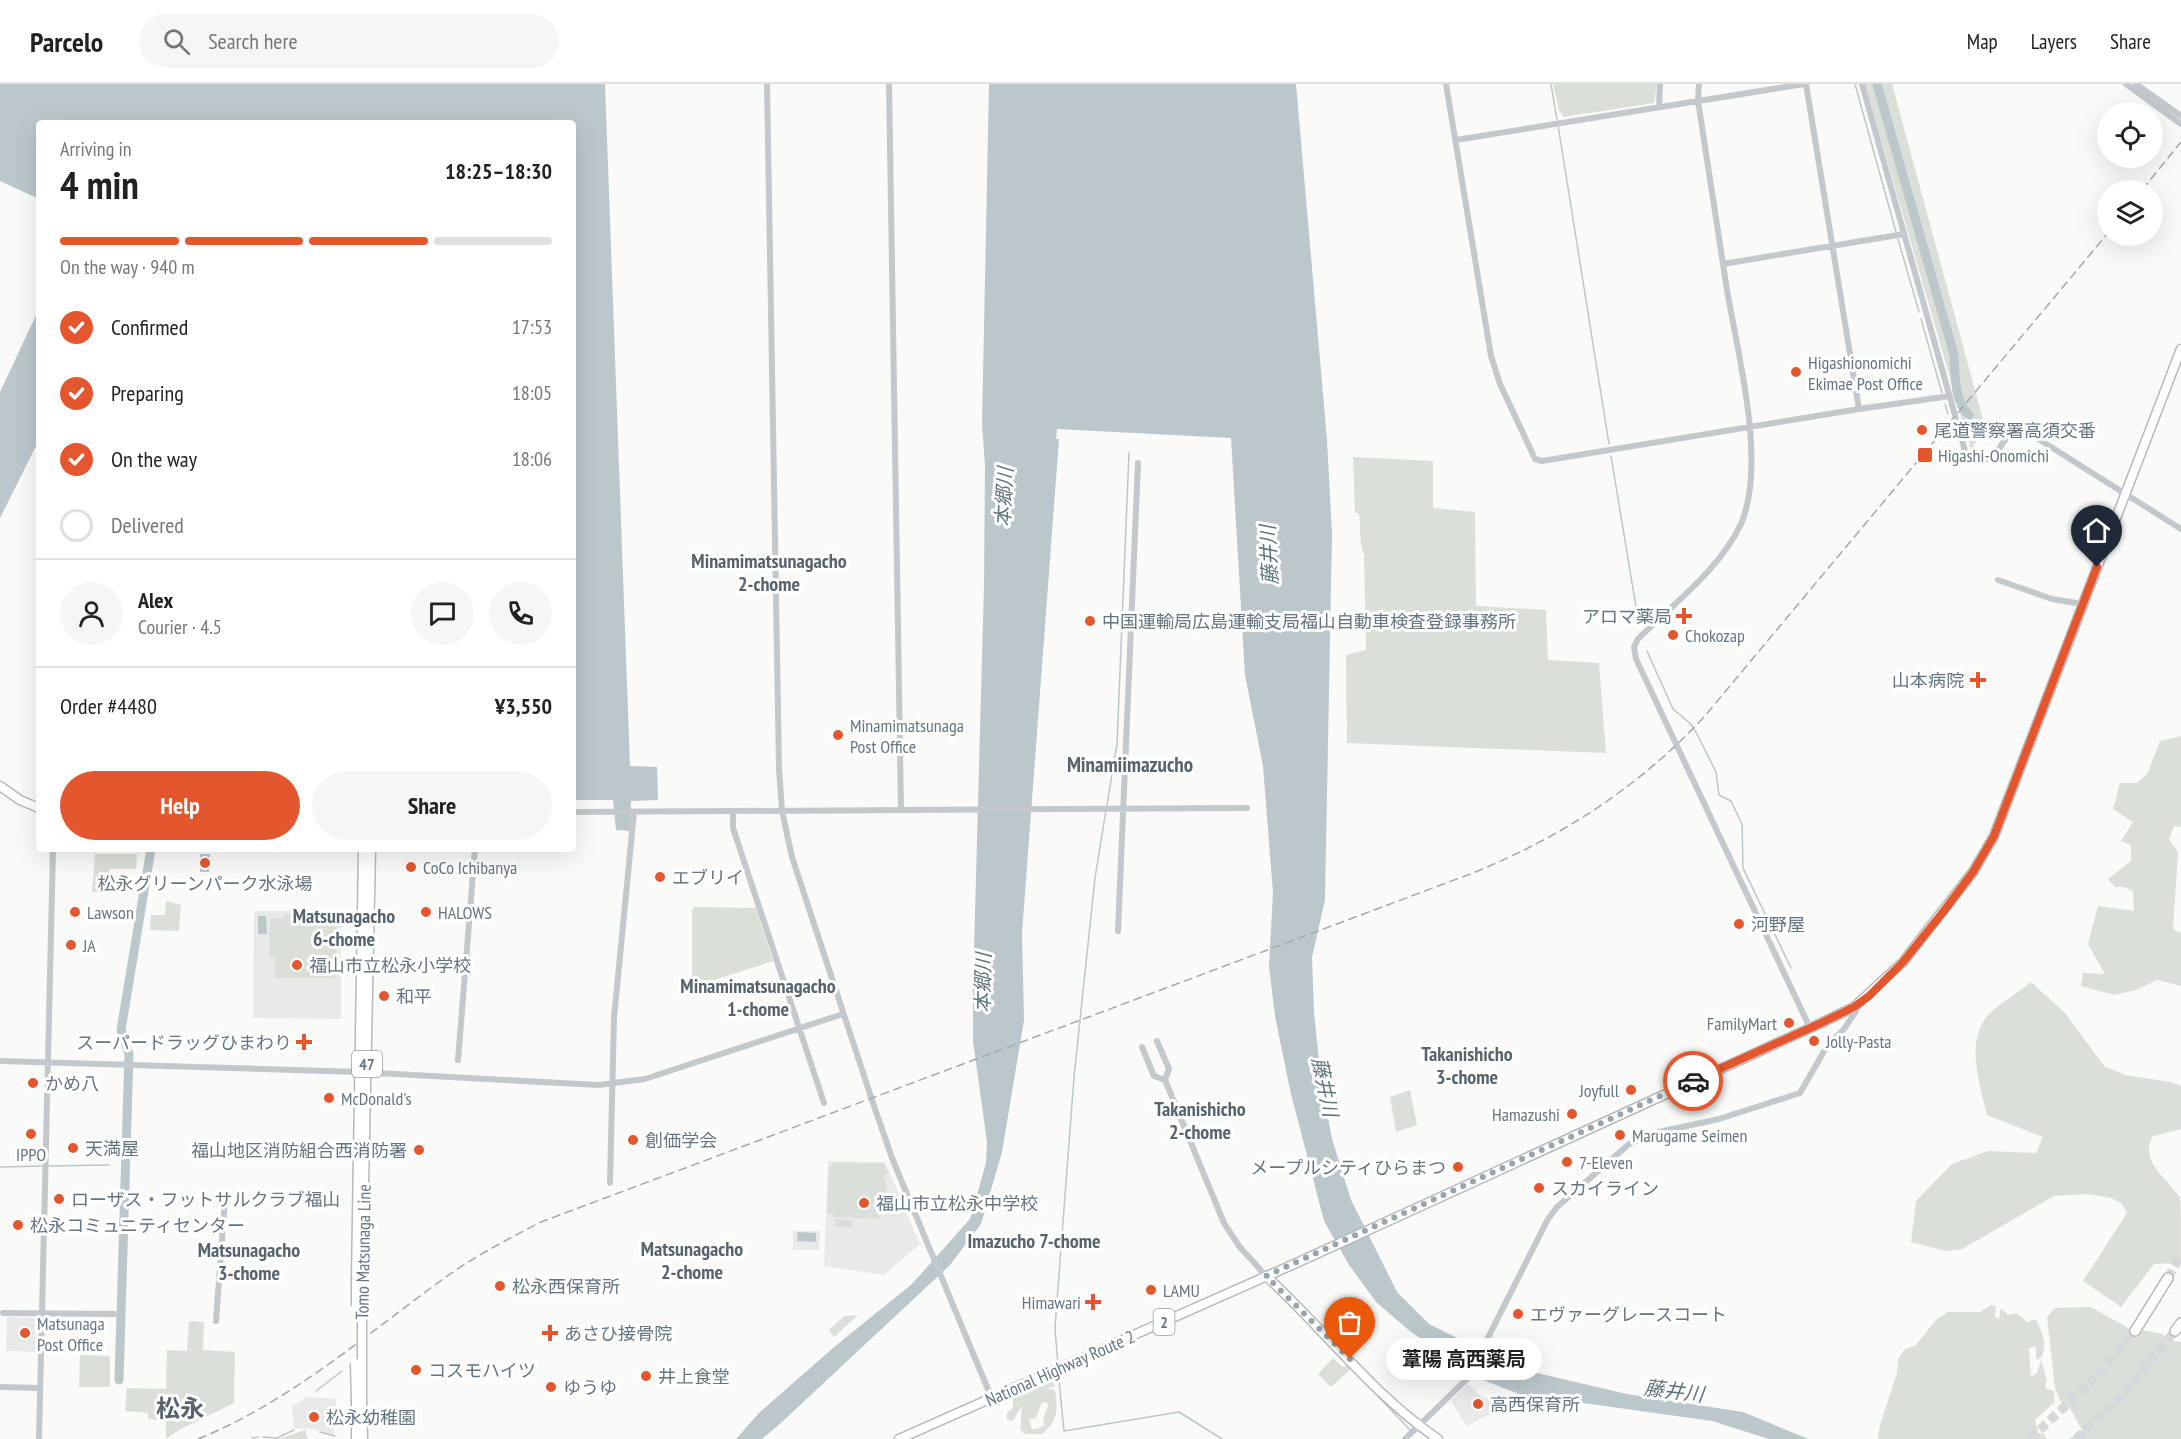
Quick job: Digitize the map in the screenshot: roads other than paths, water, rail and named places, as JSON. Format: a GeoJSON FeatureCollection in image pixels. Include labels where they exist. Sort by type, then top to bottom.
{"type":"FeatureCollection","features":[{"type":"Feature","properties":{"kind":"highway"},"geometry":{"type":"LineString","coordinates":[[2135,1331],[2168,1278]]}},
{"type":"Feature","properties":{"kind":"main road","name":"National Highway Route 2"},"geometry":{"type":"LineString","coordinates":[[899,1439],[1266,1276],[1854,1007],[1903,962],[1973,872],[1994,836],[2181,349]]}},
{"type":"Feature","properties":{"kind":"main road"},"geometry":{"type":"LineString","coordinates":[[0,786],[20,800],[36,807]]}},
{"type":"Feature","properties":{"kind":"main road","name":"Tomo Matsunaga Line"},"geometry":{"type":"LineString","coordinates":[[363,852],[363,1073]]}},
{"type":"Feature","properties":{"kind":"main road","name":"Tomo Matsunaga Line"},"geometry":{"type":"LineString","coordinates":[[356,1439],[359,1402],[363,1073],[371,852]]}},
{"type":"Feature","properties":{"kind":"main road"},"geometry":{"type":"LineString","coordinates":[[1266,1276],[1304,1311],[1396,1407],[1438,1439]]}},
{"type":"Feature","properties":{"kind":"main road","name":"Tomo Matsunaga Line"},"geometry":{"type":"LineString","coordinates":[[359,1402],[363,1439]]}},
{"type":"Feature","properties":{"kind":"street"},"geometry":{"type":"LineString","coordinates":[[767,84],[779,768],[782,811],[792,857],[892,1158],[992,1398]]}},
{"type":"Feature","properties":{"kind":"street"},"geometry":{"type":"LineString","coordinates":[[889,84],[901,810]]}},
{"type":"Feature","properties":{"kind":"street"},"geometry":{"type":"LineString","coordinates":[[1446,84],[1491,356],[1500,384],[1534,459],[1542,461],[1950,396]]}},
{"type":"Feature","properties":{"kind":"street"},"geometry":{"type":"LineString","coordinates":[[1659,107],[1660,84]]}},
{"type":"Feature","properties":{"kind":"street"},"geometry":{"type":"LineString","coordinates":[[1699,84],[1698,101],[1749,428],[1752,483],[1741,523],[1715,563],[1638,639],[1634,647],[1636,659],[1670,733],[1810,1028]]}},
{"type":"Feature","properties":{"kind":"street"},"geometry":{"type":"LineString","coordinates":[[1456,140],[1805,84],[1859,409]]}},
{"type":"Feature","properties":{"kind":"street"},"geometry":{"type":"LineString","coordinates":[[1862,84],[1965,451],[1972,458],[1984,460],[1995,454],[2012,430],[2024,430],[2181,529]]}},
{"type":"Feature","properties":{"kind":"street"},"geometry":{"type":"LineString","coordinates":[[2126,84],[2181,124]]}},
{"type":"Feature","properties":{"kind":"street"},"geometry":{"type":"LineString","coordinates":[[2136,84],[2181,116]]}},
{"type":"Feature","properties":{"kind":"street"},"geometry":{"type":"LineString","coordinates":[[1723,264],[1904,234]]}},
{"type":"Feature","properties":{"kind":"street"},"geometry":{"type":"LineString","coordinates":[[1118,931],[1138,463]]}},
{"type":"Feature","properties":{"kind":"street"},"geometry":{"type":"LineString","coordinates":[[1998,580],[2052,599],[2082,604]]}},
{"type":"Feature","properties":{"kind":"street"},"geometry":{"type":"LineString","coordinates":[[576,812],[1247,808]]}},
{"type":"Feature","properties":{"kind":"street"},"geometry":{"type":"LineString","coordinates":[[610,1183],[614,1018],[633,812]]}},
{"type":"Feature","properties":{"kind":"street"},"geometry":{"type":"LineString","coordinates":[[733,812],[733,828],[824,1103]]}},
{"type":"Feature","properties":{"kind":"street"},"geometry":{"type":"LineString","coordinates":[[39,1439],[46,1169],[46,1062],[53,852]]}},
{"type":"Feature","properties":{"kind":"street"},"geometry":{"type":"LineString","coordinates":[[458,1060],[475,852]]}},
{"type":"Feature","properties":{"kind":"street"},"geometry":{"type":"LineString","coordinates":[[1405,1439],[1449,1399],[1468,1377],[1548,1219],[1557,1208],[1629,1143],[1659,1132],[1719,1119],[1800,1093],[1827,1046],[1844,1029],[1856,1011],[1854,1007]]}},
{"type":"Feature","properties":{"kind":"street"},"geometry":{"type":"LineString","coordinates":[[0,1061],[363,1073],[598,1085],[645,1078],[843,1014]]}},
{"type":"Feature","properties":{"kind":"street"},"geometry":{"type":"LineString","coordinates":[[1157,1041],[1169,1069],[1165,1080],[1224,1223],[1239,1246],[1266,1276]]}},
{"type":"Feature","properties":{"kind":"street"},"geometry":{"type":"LineString","coordinates":[[1142,1047],[1154,1076],[1165,1080]]}},
{"type":"Feature","properties":{"kind":"street"},"geometry":{"type":"LineString","coordinates":[[216,1321],[225,1199]]}},
{"type":"Feature","properties":{"kind":"street"},"geometry":{"type":"LineString","coordinates":[[3,1313],[114,1314]]}},
{"type":"Feature","properties":{"kind":"street"},"geometry":{"type":"LineString","coordinates":[[0,1387],[39,1388]]}},
{"type":"Feature","properties":{"kind":"water"},"geometry":{"type":"Polygon","coordinates":[[[0,84],[605,84],[630,766],[657,767],[658,800],[631,801],[630,831],[616,830],[613,800],[576,800],[576,120],[36,120],[36,198],[0,181],[0,84]]]}},
{"type":"Feature","properties":{"kind":"water"},"geometry":{"type":"Polygon","coordinates":[[[989,84],[1296,84],[1327,440],[1332,533],[1325,900],[1312,957],[1314,1013],[1321,1079],[1332,1139],[1351,1200],[1397,1292],[1429,1324],[1520,1369],[1627,1394],[1743,1412],[1808,1439],[1769,1439],[1712,1421],[1519,1394],[1483,1380],[1411,1332],[1376,1302],[1349,1265],[1324,1221],[1290,1090],[1275,1016],[1269,966],[1273,893],[1263,766],[1245,675],[1231,438],[1057,429],[1056,439],[1059,439],[1022,933],[1024,1020],[1002,1152],[981,1224],[950,1265],[782,1422],[762,1439],[736,1439],[759,1413],[833,1348],[912,1284],[970,1219],[986,1163],[987,1142],[973,1041],[973,986],[984,586],[985,465],[982,424],[989,84]]]}},
{"type":"Feature","properties":{"kind":"water"},"geometry":{"type":"Polygon","coordinates":[[[36,315],[36,446],[0,518],[0,392],[36,315]]]}},
{"type":"Feature","properties":{"kind":"water","name":"松永グリーンパーク水泳場"},"geometry":{"type":"Polygon","coordinates":[[[200,854],[210,854],[209,872],[200,872],[200,854]]]}},
{"type":"Feature","properties":{"kind":"water"},"geometry":{"type":"Polygon","coordinates":[[[258,916],[266,916],[267,934],[258,934],[258,916]]]}},
{"type":"Feature","properties":{"kind":"water"},"geometry":{"type":"Polygon","coordinates":[[[798,1232],[816,1233],[816,1242],[797,1241],[798,1232]]]}},
{"type":"Feature","properties":{"kind":"waterway"},"geometry":{"type":"LineString","coordinates":[[1551,84],[1557,120]]}},
{"type":"Feature","properties":{"kind":"waterway"},"geometry":{"type":"LineString","coordinates":[[1855,84],[1896,232]]}},
{"type":"Feature","properties":{"kind":"waterway"},"geometry":{"type":"LineString","coordinates":[[1877,84],[1954,355],[1955,378],[1960,403],[1969,415]]}},
{"type":"Feature","properties":{"kind":"waterway"},"geometry":{"type":"LineString","coordinates":[[1558,125],[1609,444]]}},
{"type":"Feature","properties":{"kind":"waterway"},"geometry":{"type":"LineString","coordinates":[[1898,239],[1919,312]]}},
{"type":"Feature","properties":{"kind":"waterway"},"geometry":{"type":"LineString","coordinates":[[1921,319],[1942,393]]}},
{"type":"Feature","properties":{"kind":"waterway"},"geometry":{"type":"LineString","coordinates":[[1945,404],[1948,414]]}},
{"type":"Feature","properties":{"kind":"waterway"},"geometry":{"type":"LineString","coordinates":[[1107,805],[1117,744],[1129,453]]}},
{"type":"Feature","properties":{"kind":"waterway"},"geometry":{"type":"LineString","coordinates":[[1611,456],[1639,625]]}},
{"type":"Feature","properties":{"kind":"waterway"},"geometry":{"type":"LineString","coordinates":[[1647,651],[1673,709],[1691,724],[1698,736],[1716,772],[1719,795],[1731,801],[1742,824],[1743,868],[1791,968]]}},
{"type":"Feature","properties":{"kind":"waterway"},"geometry":{"type":"LineString","coordinates":[[1058,1366],[1055,1328],[1074,1077],[1095,878],[1106,810]]}},
{"type":"Feature","properties":{"kind":"waterway"},"geometry":{"type":"LineString","coordinates":[[119,1380],[129,1054],[121,1030],[151,852]]}},
{"type":"Feature","properties":{"kind":"waterway"},"geometry":{"type":"LineString","coordinates":[[49,1166],[109,1165]]}},
{"type":"Feature","properties":{"kind":"waterway"},"geometry":{"type":"LineString","coordinates":[[0,1167],[44,1166]]}},
{"type":"Feature","properties":{"kind":"waterway"},"geometry":{"type":"LineString","coordinates":[[316,1391],[342,1371]]}},
{"type":"Feature","properties":{"kind":"waterway"},"geometry":{"type":"LineString","coordinates":[[1058,1371],[1064,1431],[1179,1412],[1222,1439]]}},
{"type":"Feature","properties":{"kind":"waterway"},"geometry":{"type":"LineString","coordinates":[[1379,1397],[1410,1430]]}},
{"type":"Feature","properties":{"kind":"waterway"},"geometry":{"type":"LineString","coordinates":[[263,1437],[277,1438],[294,1430]]}},
{"type":"Feature","properties":{"kind":"waterway"},"geometry":{"type":"LineString","coordinates":[[320,1432],[335,1436]]}},
{"type":"Feature","properties":{"kind":"waterway"},"geometry":{"type":"LineString","coordinates":[[252,1438],[258,1437]]}},
{"type":"Feature","properties":{"kind":"tunnel"},"geometry":{"type":"LineString","coordinates":[[2168,1278],[2181,1254]]}},
{"type":"Feature","properties":{"kind":"tunnel"},"geometry":{"type":"LineString","coordinates":[[2030,1439],[2096,1377],[2135,1331]]}},
{"type":"Feature","properties":{"kind":"tunnel"},"geometry":{"type":"LineString","coordinates":[[2076,1439],[2118,1399],[2175,1331]]}},
{"type":"Feature","properties":{"kind":"railway"},"geometry":{"type":"LineString","coordinates":[[2150,180],[2181,142]]}},
{"type":"Feature","properties":{"kind":"railway"},"geometry":{"type":"LineString","coordinates":[[198,1439],[266,1405],[298,1385],[450,1274],[483,1253],[541,1222],[1473,873],[1567,827],[1625,788],[1679,743],[1704,717],[2097,246]]}},
{"type":"Feature","properties":{"kind":"place","name":"Higashionomichi Ekimae Post Office"},"geometry":{"type":"Point","coordinates":[1796,372]}},
{"type":"Feature","properties":{"kind":"place","name":"尾道警察署高須交番"},"geometry":{"type":"Point","coordinates":[1922,430]}},
{"type":"Feature","properties":{"kind":"place","name":"Higashi-Onomichi"},"geometry":{"type":"Point","coordinates":[1925,455]}},
{"type":"Feature","properties":{"kind":"place","name":"アロマ薬局"},"geometry":{"type":"Point","coordinates":[1684,616]}},
{"type":"Feature","properties":{"kind":"place","name":"中国運輸局広島運輸支局福山自動車検査登録事務所"},"geometry":{"type":"Point","coordinates":[1090,621]}},
{"type":"Feature","properties":{"kind":"place","name":"Chokozap"},"geometry":{"type":"Point","coordinates":[1673,635]}},
{"type":"Feature","properties":{"kind":"place","name":"山本病院"},"geometry":{"type":"Point","coordinates":[1978,680]}},
{"type":"Feature","properties":{"kind":"place","name":"Minamimatsunaga Post Office"},"geometry":{"type":"Point","coordinates":[838,735]}},
{"type":"Feature","properties":{"kind":"place","name":"松永グリーンパーク水泳場"},"geometry":{"type":"Point","coordinates":[205,863]}},
{"type":"Feature","properties":{"kind":"place","name":"CoCo Ichibanya"},"geometry":{"type":"Point","coordinates":[411,867]}},
{"type":"Feature","properties":{"kind":"place","name":"エブリイ"},"geometry":{"type":"Point","coordinates":[660,877]}},
{"type":"Feature","properties":{"kind":"place","name":"Lawson"},"geometry":{"type":"Point","coordinates":[75,912]}},
{"type":"Feature","properties":{"kind":"place","name":"HALOWS"},"geometry":{"type":"Point","coordinates":[426,912]}},
{"type":"Feature","properties":{"kind":"place","name":"河野屋"},"geometry":{"type":"Point","coordinates":[1739,924]}},
{"type":"Feature","properties":{"kind":"place","name":"JA"},"geometry":{"type":"Point","coordinates":[71,945]}},
{"type":"Feature","properties":{"kind":"place","name":"福山市立松永小学校"},"geometry":{"type":"Point","coordinates":[297,965]}},
{"type":"Feature","properties":{"kind":"place","name":"和平"},"geometry":{"type":"Point","coordinates":[384,996]}},
{"type":"Feature","properties":{"kind":"place","name":"FamilyMart"},"geometry":{"type":"Point","coordinates":[1789,1023]}},
{"type":"Feature","properties":{"kind":"place","name":"Jolly-Pasta"},"geometry":{"type":"Point","coordinates":[1814,1041]}},
{"type":"Feature","properties":{"kind":"place","name":"スーパードラッグひまわり"},"geometry":{"type":"Point","coordinates":[304,1042]}},
{"type":"Feature","properties":{"kind":"place","name":"かめ八"},"geometry":{"type":"Point","coordinates":[33,1083]}},
{"type":"Feature","properties":{"kind":"place","name":"Joyfull"},"geometry":{"type":"Point","coordinates":[1631,1090]}},
{"type":"Feature","properties":{"kind":"place","name":"McDonald's"},"geometry":{"type":"Point","coordinates":[329,1098]}},
{"type":"Feature","properties":{"kind":"place","name":"Hamazushi"},"geometry":{"type":"Point","coordinates":[1572,1114]}},
{"type":"Feature","properties":{"kind":"place","name":"IPPO"},"geometry":{"type":"Point","coordinates":[31,1134]}},
{"type":"Feature","properties":{"kind":"place","name":"Marugame Seimen"},"geometry":{"type":"Point","coordinates":[1620,1135]}},
{"type":"Feature","properties":{"kind":"place","name":"創価学会"},"geometry":{"type":"Point","coordinates":[633,1140]}},
{"type":"Feature","properties":{"kind":"place","name":"天満屋"},"geometry":{"type":"Point","coordinates":[73,1148]}},
{"type":"Feature","properties":{"kind":"place","name":"福山地区消防組合西消防署"},"geometry":{"type":"Point","coordinates":[419,1150]}},
{"type":"Feature","properties":{"kind":"place","name":"7-Eleven"},"geometry":{"type":"Point","coordinates":[1567,1162]}},
{"type":"Feature","properties":{"kind":"place","name":"メープルシティひらまつ"},"geometry":{"type":"Point","coordinates":[1458,1167]}},
{"type":"Feature","properties":{"kind":"place","name":"スカイライン"},"geometry":{"type":"Point","coordinates":[1539,1188]}},
{"type":"Feature","properties":{"kind":"place","name":"ローザス・フットサルクラブ福山"},"geometry":{"type":"Point","coordinates":[59,1199]}},
{"type":"Feature","properties":{"kind":"place","name":"福山市立松永中学校"},"geometry":{"type":"Point","coordinates":[864,1203]}},
{"type":"Feature","properties":{"kind":"place","name":"松永コミュニティセンター"},"geometry":{"type":"Point","coordinates":[18,1225]}},
{"type":"Feature","properties":{"kind":"place","name":"松永西保育所"},"geometry":{"type":"Point","coordinates":[500,1286]}},
{"type":"Feature","properties":{"kind":"place","name":"LAMU"},"geometry":{"type":"Point","coordinates":[1151,1290]}},
{"type":"Feature","properties":{"kind":"place","name":"Himawari"},"geometry":{"type":"Point","coordinates":[1093,1302]}},
{"type":"Feature","properties":{"kind":"place","name":"エヴァーグレースコート"},"geometry":{"type":"Point","coordinates":[1518,1314]}},
{"type":"Feature","properties":{"kind":"place","name":"Matsunaga Post Office"},"geometry":{"type":"Point","coordinates":[25,1333]}},
{"type":"Feature","properties":{"kind":"place","name":"あさひ接骨院"},"geometry":{"type":"Point","coordinates":[550,1333]}},
{"type":"Feature","properties":{"kind":"place","name":"葦陽 高西薬局"},"geometry":{"type":"Point","coordinates":[1350,1359]}},
{"type":"Feature","properties":{"kind":"place","name":"コスモハイツ"},"geometry":{"type":"Point","coordinates":[416,1370]}},
{"type":"Feature","properties":{"kind":"place","name":"井上食堂"},"geometry":{"type":"Point","coordinates":[646,1376]}},
{"type":"Feature","properties":{"kind":"place","name":"ゆうゆ"},"geometry":{"type":"Point","coordinates":[551,1387]}},
{"type":"Feature","properties":{"kind":"place","name":"高西保育所"},"geometry":{"type":"Point","coordinates":[1478,1404]}},
{"type":"Feature","properties":{"kind":"place","name":"松永幼稚園"},"geometry":{"type":"Point","coordinates":[314,1417]}},
{"type":"Feature","properties":{"kind":"district","name":"Minamimatsunagacho 2-chome"},"geometry":{"type":"Point","coordinates":[769,572]}},
{"type":"Feature","properties":{"kind":"district","name":"Minamiimazucho"},"geometry":{"type":"Point","coordinates":[1130,764]}},
{"type":"Feature","properties":{"kind":"district","name":"Matsunagacho 6-chome"},"geometry":{"type":"Point","coordinates":[344,928]}},
{"type":"Feature","properties":{"kind":"district","name":"Minamimatsunagacho 1-chome"},"geometry":{"type":"Point","coordinates":[758,998]}},
{"type":"Feature","properties":{"kind":"district","name":"Takanishicho 3-chome"},"geometry":{"type":"Point","coordinates":[1467,1066]}},
{"type":"Feature","properties":{"kind":"district","name":"Takanishicho 2-chome"},"geometry":{"type":"Point","coordinates":[1200,1120]}},
{"type":"Feature","properties":{"kind":"district","name":"Imazucho 7-chome"},"geometry":{"type":"Point","coordinates":[1034,1241]}},
{"type":"Feature","properties":{"kind":"district","name":"Matsunagacho 2-chome"},"geometry":{"type":"Point","coordinates":[692,1260]}},
{"type":"Feature","properties":{"kind":"district","name":"Matsunagacho 3-chome"},"geometry":{"type":"Point","coordinates":[249,1262]}},
{"type":"Feature","properties":{"kind":"district","name":"松永"},"geometry":{"type":"Point","coordinates":[180,1408]}},
{"type":"Feature","properties":{"kind":"water label","name":"本郷川"},"geometry":{"type":"Point","coordinates":[1004,497]}},
{"type":"Feature","properties":{"kind":"water label","name":"藤井川"},"geometry":{"type":"Point","coordinates":[1269,555]}},
{"type":"Feature","properties":{"kind":"water label","name":"本郷川"},"geometry":{"type":"Point","coordinates":[983,983]}},
{"type":"Feature","properties":{"kind":"water label","name":"藤井川"},"geometry":{"type":"Point","coordinates":[1325,1087]}},
{"type":"Feature","properties":{"kind":"water label","name":"藤井川"},"geometry":{"type":"Point","coordinates":[1674,1391]}}]}
